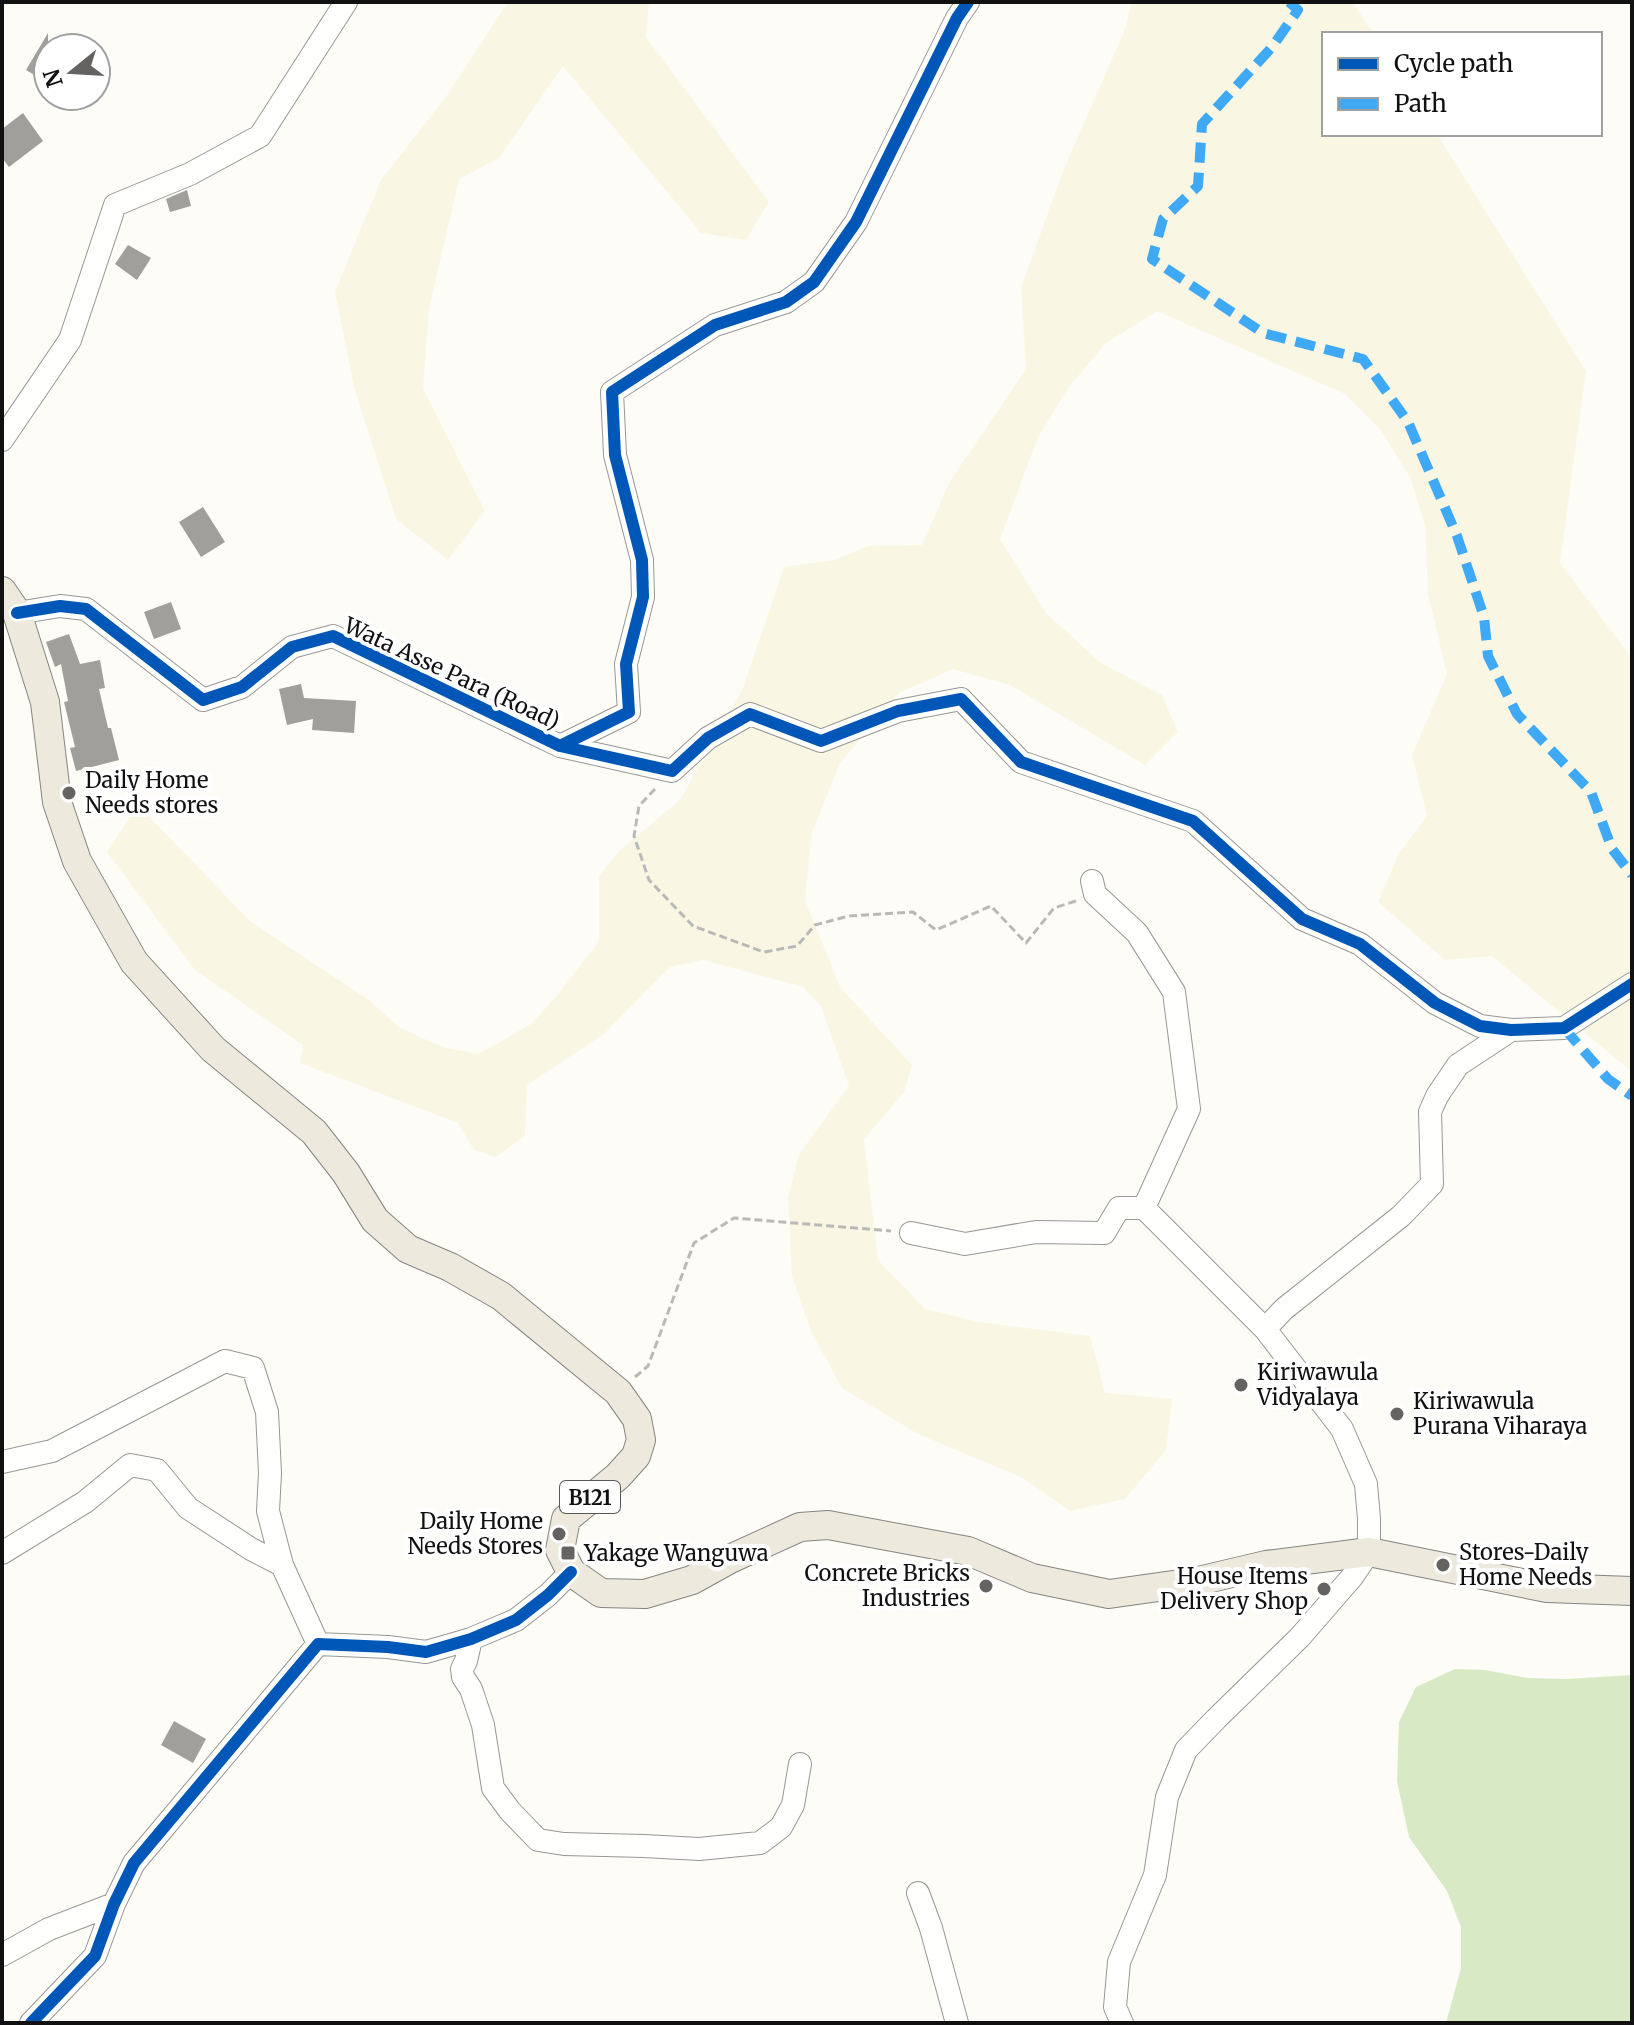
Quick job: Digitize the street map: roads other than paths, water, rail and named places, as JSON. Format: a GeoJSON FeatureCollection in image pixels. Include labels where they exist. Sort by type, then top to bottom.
{"type":"FeatureCollection","features":[{"type":"Feature","properties":{"kind":"main road","name":"B121"},"geometry":{"type":"LineString","coordinates":[[10,602],[45,702],[57,802],[77,861],[134,962],[213,1049],[314,1132],[346,1173],[375,1220],[408,1249],[450,1267],[501,1296],[618,1392],[637,1419],[641,1440],[636,1456],[618,1476],[566,1519],[560,1550],[571,1572]]}},
{"type":"Feature","properties":{"kind":"main road"},"geometry":{"type":"LineString","coordinates":[[571,1572],[601,1593],[645,1594],[692,1580],[800,1527],[828,1525],[968,1551],[1032,1578],[1109,1594],[1194,1582],[1266,1565],[1369,1552],[1547,1588],[1632,1591]]}},
{"type":"Feature","properties":{"kind":"street"},"geometry":{"type":"LineString","coordinates":[[2,440],[70,340],[115,205],[190,174],[260,136],[346,2]]}},
{"type":"Feature","properties":{"kind":"street"},"geometry":{"type":"LineString","coordinates":[[560,746],[629,712],[626,664],[643,597],[642,560],[615,455],[612,392],[715,325],[786,302],[814,282],[856,222],[957,18],[968,2]]}},
{"type":"Feature","properties":{"kind":"street","name":"Wata Asse Para (Road)"},"geometry":{"type":"LineString","coordinates":[[10,602],[86,609],[203,700],[242,687],[292,647],[333,636],[560,746],[672,771],[708,738],[750,714],[821,741],[898,711],[961,699],[1021,762],[1193,821],[1302,919],[1360,944],[1435,1003],[1480,1026],[1511,1030]]}},
{"type":"Feature","properties":{"kind":"street"},"geometry":{"type":"LineString","coordinates":[[1094,887],[1137,933],[1174,992],[1189,1109],[1144,1208]]}},
{"type":"Feature","properties":{"kind":"street"},"geometry":{"type":"LineString","coordinates":[[1265,1329],[1284,1309],[1401,1216],[1432,1184],[1430,1112],[1458,1065],[1511,1030],[1564,1028],[1632,984]]}},
{"type":"Feature","properties":{"kind":"street"},"geometry":{"type":"LineString","coordinates":[[911,1233],[965,1244],[1036,1232],[1104,1233],[1119,1208],[1144,1208],[1265,1329],[1342,1429],[1366,1484],[1369,1552],[1352,1577],[1300,1637],[1186,1750],[1167,1797],[1155,1875],[1119,1962],[1115,2007],[1122,2023]]}},
{"type":"Feature","properties":{"kind":"street"},"geometry":{"type":"LineString","coordinates":[[2,1462],[52,1451],[225,1361],[253,1368],[267,1412],[268,1511],[282,1565],[318,1644]]}},
{"type":"Feature","properties":{"kind":"street"},"geometry":{"type":"LineString","coordinates":[[2,1553],[85,1502],[130,1465],[157,1470],[188,1508],[282,1565]]}},
{"type":"Feature","properties":{"kind":"street"},"geometry":{"type":"LineString","coordinates":[[318,1644],[426,1652],[471,1639],[516,1620],[571,1572]]}},
{"type":"Feature","properties":{"kind":"street"},"geometry":{"type":"LineString","coordinates":[[471,1639],[462,1669],[463,1677],[471,1689],[483,1725],[493,1788],[538,1840],[564,1844],[699,1849],[760,1843],[781,1827],[793,1805],[800,1764]]}},
{"type":"Feature","properties":{"kind":"street"},"geometry":{"type":"LineString","coordinates":[[31,2023],[95,1956],[114,1904],[134,1863],[318,1644]]}},
{"type":"Feature","properties":{"kind":"street"},"geometry":{"type":"LineString","coordinates":[[918,1893],[957,2023]]}},
{"type":"Feature","properties":{"kind":"street"},"geometry":{"type":"LineString","coordinates":[[2,1955],[49,1929],[114,1904]]}},
{"type":"Feature","properties":{"kind":"place","name":"Daily Home Needs stores"},"geometry":{"type":"Point","coordinates":[69,793]}},
{"type":"Feature","properties":{"kind":"place","name":"Kiriwawula Vidyalaya"},"geometry":{"type":"Point","coordinates":[1241,1385]}},
{"type":"Feature","properties":{"kind":"place","name":"Kiriwawula Purana Viharaya"},"geometry":{"type":"Point","coordinates":[1397,1414]}},
{"type":"Feature","properties":{"kind":"place","name":"Daily Home Needs Stores"},"geometry":{"type":"Point","coordinates":[559,1534]}},
{"type":"Feature","properties":{"kind":"place","name":"Yakage Wanguwa"},"geometry":{"type":"Point","coordinates":[568,1553]}},
{"type":"Feature","properties":{"kind":"place","name":"Stores-Daily Home Needs"},"geometry":{"type":"Point","coordinates":[1443,1565]}},
{"type":"Feature","properties":{"kind":"place","name":"Concrete Bricks Industries"},"geometry":{"type":"Point","coordinates":[986,1586]}},
{"type":"Feature","properties":{"kind":"place","name":"House Items Delivery Shop"},"geometry":{"type":"Point","coordinates":[1324,1589]}}]}
